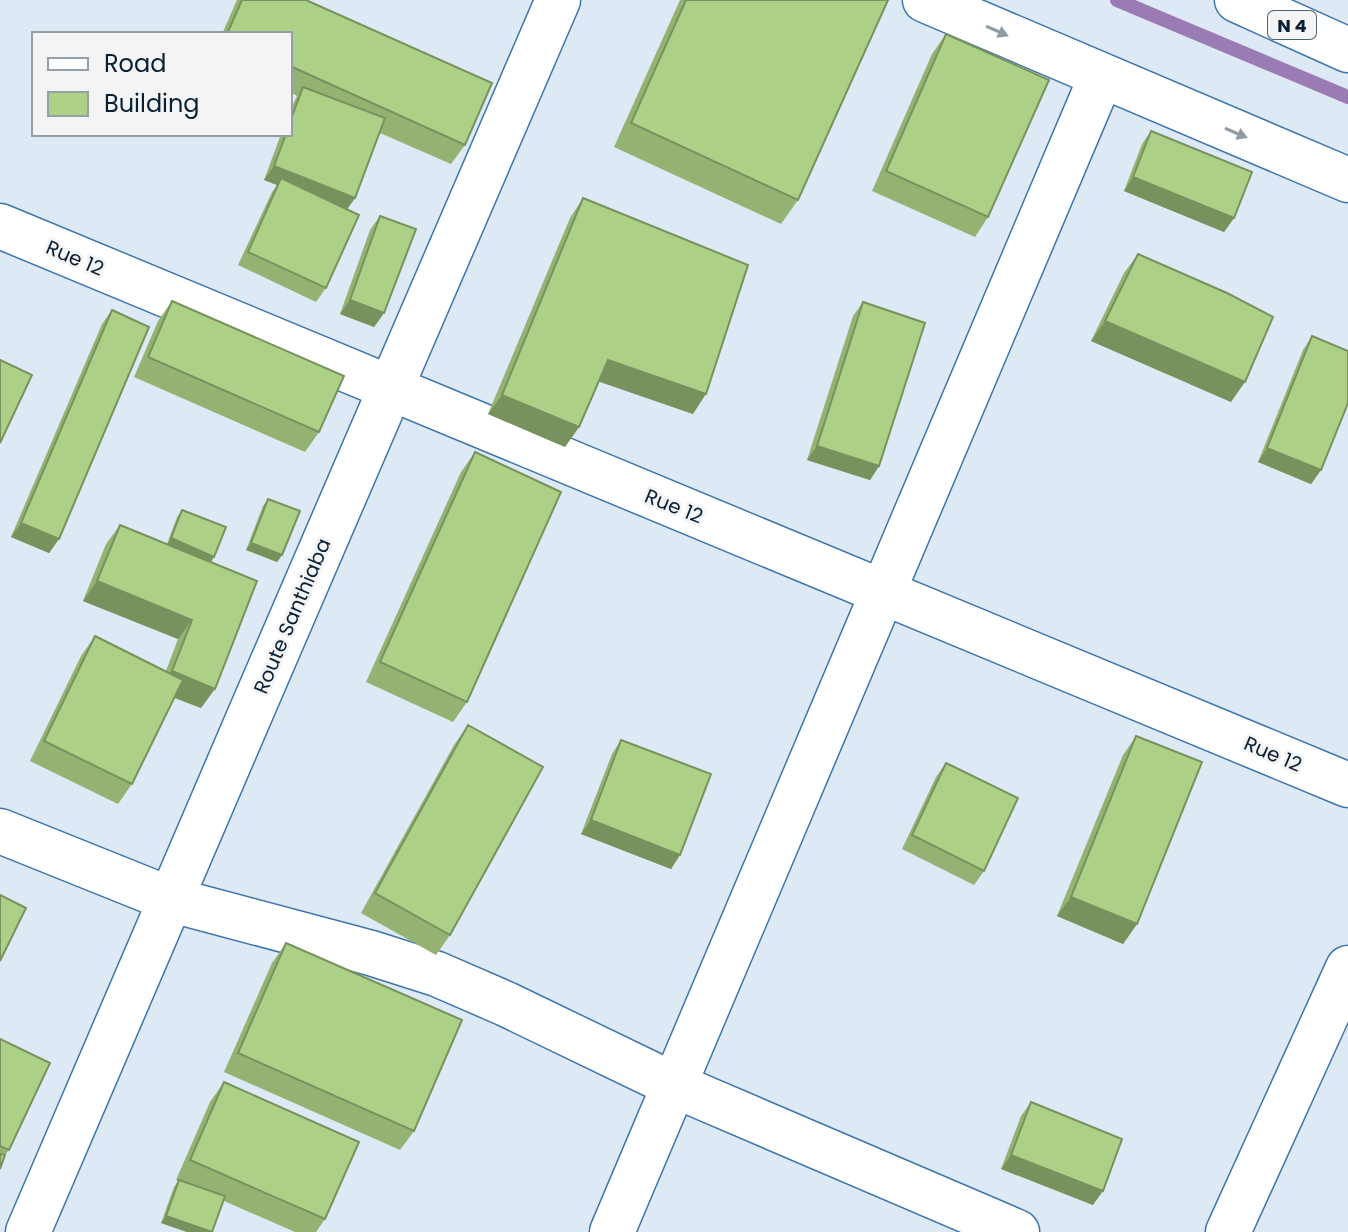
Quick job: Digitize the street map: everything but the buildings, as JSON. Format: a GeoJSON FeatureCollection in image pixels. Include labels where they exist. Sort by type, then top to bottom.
{"type":"FeatureCollection","features":[{"type":"Feature","properties":{"kind":"main road","name":"Route Santhiaba"},"geometry":{"type":"LineString","coordinates":[[28,1232],[172,900],[387,389],[558,0]]}},
{"type":"Feature","properties":{"kind":"main road"},"geometry":{"type":"LineString","coordinates":[[925,0],[1348,180]]}},
{"type":"Feature","properties":{"kind":"main road","name":"N 4"},"geometry":{"type":"LineString","coordinates":[[1237,0],[1348,50]]}},
{"type":"Feature","properties":{"kind":"main road"},"geometry":{"type":"LineString","coordinates":[[612,1232],[1101,77]]}},
{"type":"Feature","properties":{"kind":"main road","name":"Rue 12"},"geometry":{"type":"LineString","coordinates":[[0,226],[1348,785]]}},
{"type":"Feature","properties":{"kind":"main road"},"geometry":{"type":"LineString","coordinates":[[0,831],[172,900],[371,953],[437,974],[676,1086],[1017,1232]]}},
{"type":"Feature","properties":{"kind":"main road"},"geometry":{"type":"LineString","coordinates":[[1228,1232],[1348,968]]}},
{"type":"Feature","properties":{"kind":"waterway"},"geometry":{"type":"LineString","coordinates":[[1117,0],[1348,97]]}}]}
